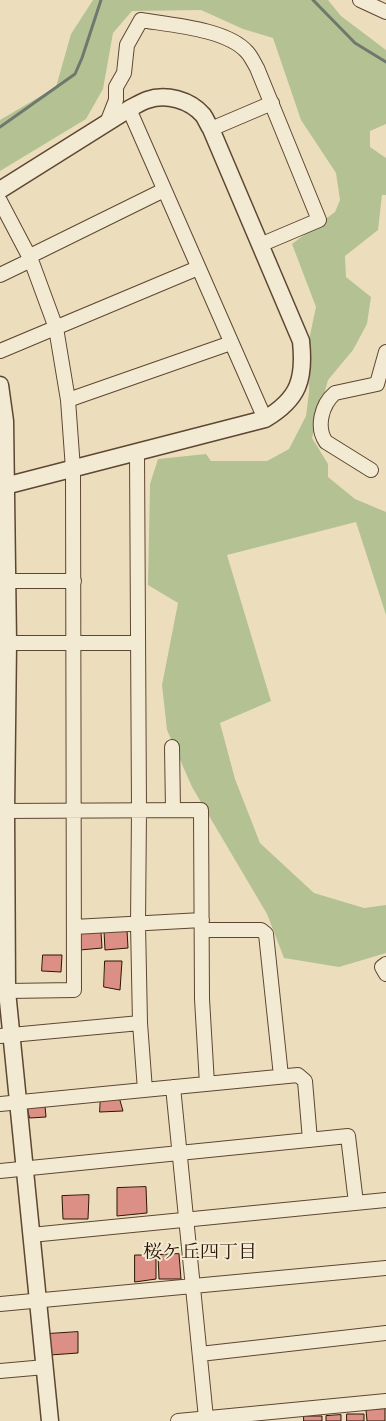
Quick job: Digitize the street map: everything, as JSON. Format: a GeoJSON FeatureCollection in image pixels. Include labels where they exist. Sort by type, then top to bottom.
{"type":"FeatureCollection","features":[{"type":"Feature","properties":{"kind":"street"},"geometry":{"type":"LineString","coordinates":[[360,0],[386,12]]}},
{"type":"Feature","properties":{"kind":"street"},"geometry":{"type":"LineString","coordinates":[[107,123],[116,100],[116,87],[124,73],[127,44],[141,20],[219,34],[234,41],[247,52],[257,68],[319,220],[260,245]]}},
{"type":"Feature","properties":{"kind":"street"},"geometry":{"type":"LineString","coordinates":[[0,190],[129,109],[148,100],[163,97],[177,99],[190,105],[202,114],[211,129],[301,341],[303,357],[302,372],[292,398],[281,409],[265,419],[3,487]]}},
{"type":"Feature","properties":{"kind":"street"},"geometry":{"type":"LineString","coordinates":[[211,129],[272,103]]}},
{"type":"Feature","properties":{"kind":"street"},"geometry":{"type":"LineString","coordinates":[[129,109],[265,419]]}},
{"type":"Feature","properties":{"kind":"street"},"geometry":{"type":"LineString","coordinates":[[0,275],[164,190]]}},
{"type":"Feature","properties":{"kind":"street"},"geometry":{"type":"LineString","coordinates":[[0,201],[30,258],[56,328],[68,400],[73,469],[74,581],[74,990],[7,991]]}},
{"type":"Feature","properties":{"kind":"street"},"geometry":{"type":"LineString","coordinates":[[0,350],[198,268]]}},
{"type":"Feature","properties":{"kind":"street"},"geometry":{"type":"LineString","coordinates":[[68,400],[231,343]]}},
{"type":"Feature","properties":{"kind":"street"},"geometry":{"type":"LineString","coordinates":[[371,470],[326,442],[322,435],[320,417],[335,393],[377,384],[386,352]]}},
{"type":"Feature","properties":{"kind":"street"},"geometry":{"type":"LineString","coordinates":[[0,385],[7,581],[4,643],[3,811],[7,991],[6,1035],[18,1102],[50,1421]]}},
{"type":"Feature","properties":{"kind":"street"},"geometry":{"type":"LineString","coordinates":[[137,453],[138,924],[140,1023],[145,1090]]}},
{"type":"Feature","properties":{"kind":"street"},"geometry":{"type":"LineString","coordinates":[[7,581],[74,581]]}},
{"type":"Feature","properties":{"kind":"street"},"geometry":{"type":"LineString","coordinates":[[4,643],[138,642]]}},
{"type":"Feature","properties":{"kind":"street"},"geometry":{"type":"LineString","coordinates":[[172,747],[173,810]]}},
{"type":"Feature","properties":{"kind":"street"},"geometry":{"type":"LineString","coordinates":[[3,811],[201,810],[202,999],[207,1084]]}},
{"type":"Feature","properties":{"kind":"street"},"geometry":{"type":"LineString","coordinates":[[74,927],[138,924],[261,930],[266,934],[281,1076]]}},
{"type":"Feature","properties":{"kind":"street"},"geometry":{"type":"LineString","coordinates":[[386,964],[382,967],[386,974]]}},
{"type":"Feature","properties":{"kind":"street"},"geometry":{"type":"LineString","coordinates":[[6,1035],[140,1023]]}},
{"type":"Feature","properties":{"kind":"street"},"geometry":{"type":"LineString","coordinates":[[0,1104],[298,1075],[305,1081],[310,1140]]}},
{"type":"Feature","properties":{"kind":"street"},"geometry":{"type":"LineString","coordinates":[[173,1087],[206,1418]]}},
{"type":"Feature","properties":{"kind":"street"},"geometry":{"type":"LineString","coordinates":[[0,1171],[348,1136],[356,1203]]}},
{"type":"Feature","properties":{"kind":"street"},"geometry":{"type":"LineString","coordinates":[[31,1235],[386,1200]]}},
{"type":"Feature","properties":{"kind":"street"},"geometry":{"type":"LineString","coordinates":[[0,1304],[386,1268]]}},
{"type":"Feature","properties":{"kind":"street"},"geometry":{"type":"LineString","coordinates":[[200,1354],[386,1333]]}},
{"type":"Feature","properties":{"kind":"street"},"geometry":{"type":"LineString","coordinates":[[0,1371],[45,1367]]}},
{"type":"Feature","properties":{"kind":"street"},"geometry":{"type":"LineString","coordinates":[[178,1421],[206,1418],[278,1416],[386,1401]]}},
{"type":"Feature","properties":{"kind":"green space"},"geometry":{"type":"Polygon","coordinates":[[[93,0],[328,0],[341,16],[386,50],[386,124],[370,131],[370,147],[386,158],[386,195],[382,195],[378,230],[345,256],[346,277],[371,297],[367,324],[353,350],[328,380],[312,438],[328,464],[328,477],[355,499],[386,512],[386,615],[356,522],[227,555],[271,701],[220,723],[235,779],[260,843],[314,893],[364,908],[386,905],[386,953],[339,967],[284,958],[267,914],[192,787],[167,730],[162,685],[178,603],[148,585],[150,484],[158,459],[206,454],[211,461],[267,461],[289,449],[306,416],[309,392],[310,335],[316,307],[292,244],[335,212],[340,200],[336,173],[301,120],[273,38],[243,29],[201,10],[132,11],[113,33],[103,89],[86,119],[0,171],[0,120],[56,87],[71,34],[93,0]]]}},
{"type":"Feature","properties":{"kind":"building"},"geometry":{"type":"Polygon","coordinates":[[[127,930],[128,948],[105,950],[104,931],[127,930]]]}},
{"type":"Feature","properties":{"kind":"building"},"geometry":{"type":"Polygon","coordinates":[[[80,932],[101,932],[102,948],[80,950],[80,932]]]}},
{"type":"Feature","properties":{"kind":"building"},"geometry":{"type":"Polygon","coordinates":[[[43,955],[62,955],[61,972],[42,971],[43,955]]]}},
{"type":"Feature","properties":{"kind":"building"},"geometry":{"type":"Polygon","coordinates":[[[105,961],[122,961],[120,990],[104,987],[105,961]]]}},
{"type":"Feature","properties":{"kind":"building"},"geometry":{"type":"Polygon","coordinates":[[[101,1094],[119,1097],[123,1111],[100,1112],[101,1094]]]}},
{"type":"Feature","properties":{"kind":"building"},"geometry":{"type":"Polygon","coordinates":[[[27,1106],[45,1106],[46,1117],[30,1118],[27,1106]]]}},
{"type":"Feature","properties":{"kind":"building"},"geometry":{"type":"Polygon","coordinates":[[[146,1187],[147,1213],[117,1216],[117,1188],[146,1187]]]}},
{"type":"Feature","properties":{"kind":"building"},"geometry":{"type":"Polygon","coordinates":[[[89,1195],[88,1219],[63,1219],[62,1196],[89,1195]]]}},
{"type":"Feature","properties":{"kind":"building"},"geometry":{"type":"Polygon","coordinates":[[[179,1254],[181,1279],[159,1279],[158,1255],[179,1254]]]}},
{"type":"Feature","properties":{"kind":"building"},"geometry":{"type":"Polygon","coordinates":[[[135,1255],[156,1255],[156,1279],[135,1282],[135,1255]]]}},
{"type":"Feature","properties":{"kind":"building"},"geometry":{"type":"Polygon","coordinates":[[[78,1332],[78,1353],[50,1355],[47,1334],[78,1332]]]}},
{"type":"Feature","properties":{"kind":"building"},"geometry":{"type":"Polygon","coordinates":[[[385,1409],[385,1421],[367,1421],[366,1410],[385,1409]]]}},
{"type":"Feature","properties":{"kind":"building"},"geometry":{"type":"Polygon","coordinates":[[[347,1414],[364,1414],[364,1421],[347,1421],[347,1414]]]}},
{"type":"Feature","properties":{"kind":"building"},"geometry":{"type":"Polygon","coordinates":[[[341,1415],[341,1421],[326,1421],[326,1416],[341,1415]]]}},
{"type":"Feature","properties":{"kind":"building"},"geometry":{"type":"Polygon","coordinates":[[[304,1416],[322,1416],[322,1421],[304,1421],[304,1416]]]}},
{"type":"Feature","properties":{"kind":"waterway"},"geometry":{"type":"LineString","coordinates":[[0,127],[75,74],[101,0]]}},
{"type":"Feature","properties":{"kind":"waterway"},"geometry":{"type":"LineString","coordinates":[[313,0],[355,43],[386,62]]}},
{"type":"Feature","properties":{"kind":"district","name":"桜ケ丘四丁目"},"geometry":{"type":"Point","coordinates":[200,1254]}}]}
